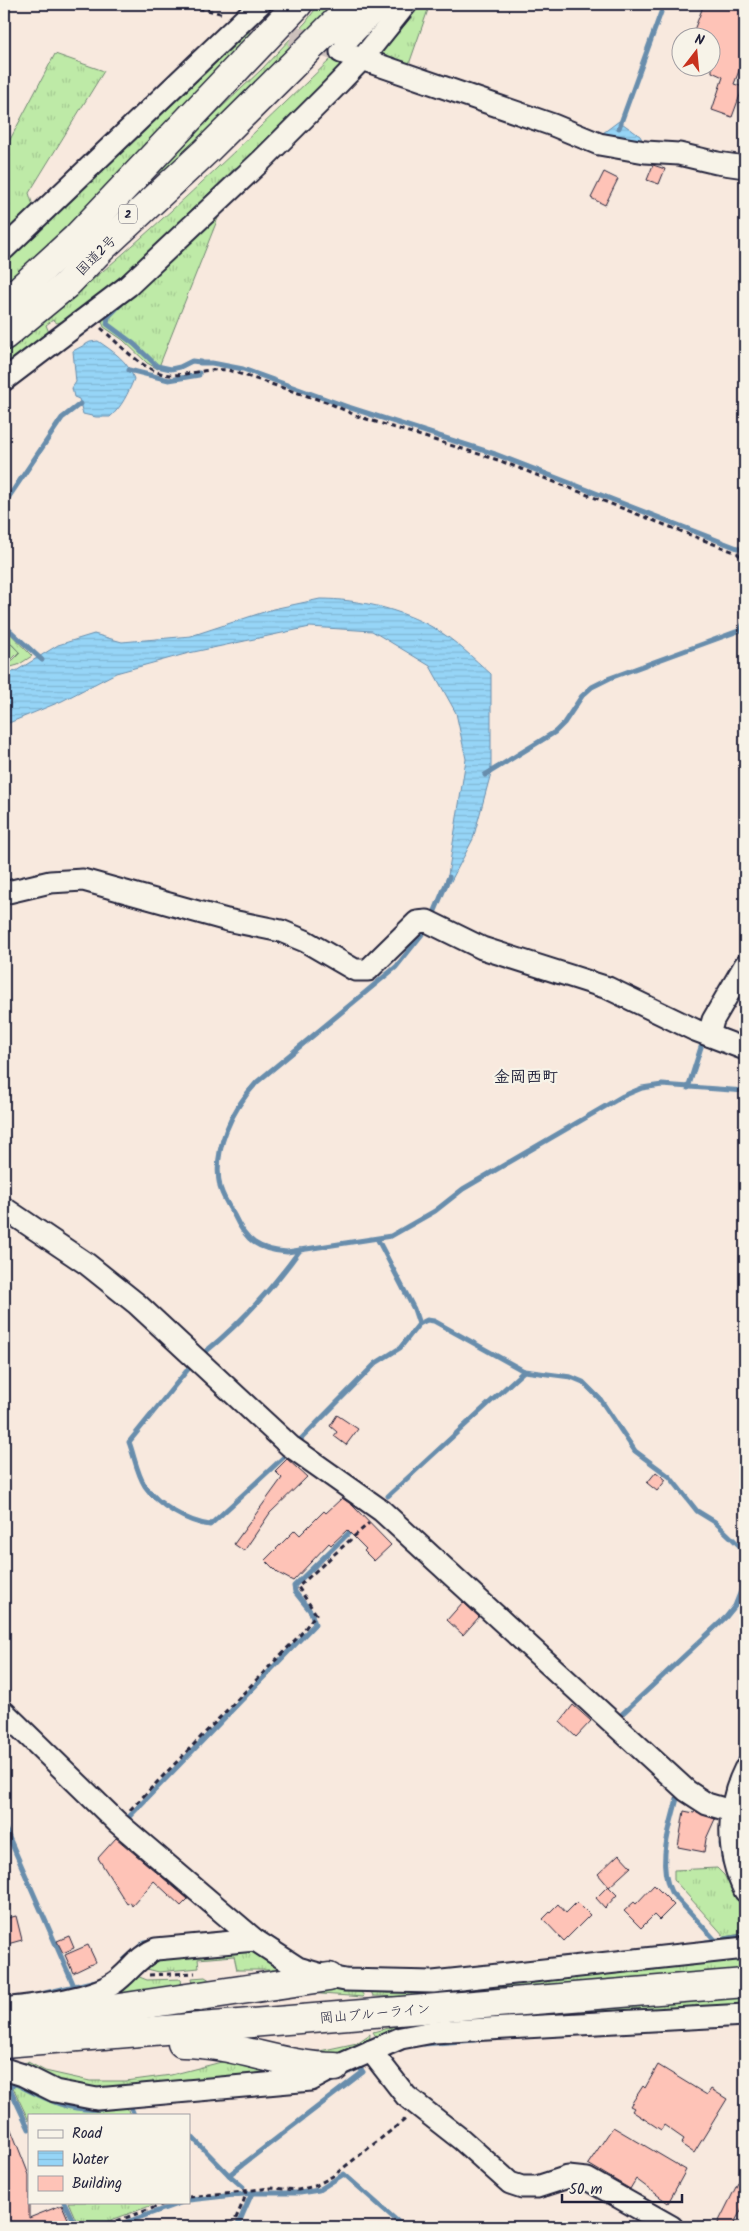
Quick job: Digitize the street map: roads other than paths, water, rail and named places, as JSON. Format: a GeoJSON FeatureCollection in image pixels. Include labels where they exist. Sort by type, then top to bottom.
{"type":"FeatureCollection","features":[{"type":"Feature","properties":{"kind":"main road"},"geometry":{"type":"LineString","coordinates":[[4,304],[76,238],[298,4]]}},
{"type":"Feature","properties":{"kind":"main road","name":"国道2号"},"geometry":{"type":"LineString","coordinates":[[4,336],[66,285],[354,4]]}},
{"type":"Feature","properties":{"kind":"main road"},"geometry":{"type":"LineString","coordinates":[[66,285],[138,230],[259,120],[377,4]]}},
{"type":"Feature","properties":{"kind":"main road","name":"国道2号"},"geometry":{"type":"LineString","coordinates":[[4,318],[88,250],[199,144],[249,108]]}},
{"type":"Feature","properties":{"kind":"main road"},"geometry":{"type":"LineString","coordinates":[[4,2025],[329,1977]]}},
{"type":"Feature","properties":{"kind":"main road","name":"岡山ブルーライン"},"geometry":{"type":"LineString","coordinates":[[4,2043],[745,1983]]}},
{"type":"Feature","properties":{"kind":"main road"},"geometry":{"type":"LineString","coordinates":[[44,2040],[112,2048],[164,2043],[219,2045],[310,2067],[335,2067]]}},
{"type":"Feature","properties":{"kind":"street"},"geometry":{"type":"LineString","coordinates":[[4,249],[260,4]]}},
{"type":"Feature","properties":{"kind":"street"},"geometry":{"type":"LineString","coordinates":[[4,380],[56,328],[87,316],[128,286],[260,162],[362,59],[406,4]]}},
{"type":"Feature","properties":{"kind":"street"},"geometry":{"type":"LineString","coordinates":[[341,52],[553,125],[599,144],[645,152],[661,151],[745,167]]}},
{"type":"Feature","properties":{"kind":"street"},"geometry":{"type":"LineString","coordinates":[[4,893],[50,882],[83,880],[227,920],[281,932],[305,941],[355,970],[362,971],[368,970],[417,922],[431,923],[482,948],[608,988],[709,1035],[745,1049]]}},
{"type":"Feature","properties":{"kind":"street"},"geometry":{"type":"LineString","coordinates":[[709,1035],[713,1020],[745,965]]}},
{"type":"Feature","properties":{"kind":"street"},"geometry":{"type":"LineString","coordinates":[[4,1208],[101,1276],[137,1304],[290,1446],[382,1511],[687,1791],[706,1804],[731,1811]]}},
{"type":"Feature","properties":{"kind":"street"},"geometry":{"type":"LineString","coordinates":[[4,1712],[118,1823],[255,1940],[298,1968],[345,1980],[433,1982],[745,1948]]}},
{"type":"Feature","properties":{"kind":"street"},"geometry":{"type":"LineString","coordinates":[[745,1769],[731,1811],[730,1834],[737,1876],[745,1891]]}},
{"type":"Feature","properties":{"kind":"street"},"geometry":{"type":"LineString","coordinates":[[4,2009],[44,2003],[102,1989],[115,1982],[146,1953],[156,1949],[255,1940]]}},
{"type":"Feature","properties":{"kind":"street"},"geometry":{"type":"LineString","coordinates":[[4,2069],[24,2075],[55,2091],[97,2099],[311,2080],[335,2067],[375,2057],[401,2038],[433,2032],[745,2015]]}},
{"type":"Feature","properties":{"kind":"street"},"geometry":{"type":"LineString","coordinates":[[375,2057],[406,2096],[462,2140],[510,2183],[522,2187],[537,2187],[568,2177],[587,2179],[672,2227]]}},
{"type":"Feature","properties":{"kind":"water"},"geometry":{"type":"Polygon","coordinates":[[[619,121],[640,136],[646,147],[606,139],[603,133],[619,121]]]}},
{"type":"Feature","properties":{"kind":"water"},"geometry":{"type":"Polygon","coordinates":[[[98,341],[124,362],[134,379],[127,395],[110,417],[96,417],[83,414],[79,399],[74,397],[72,388],[76,382],[73,351],[90,342],[98,341]]]}},
{"type":"Feature","properties":{"kind":"water"},"geometry":{"type":"Polygon","coordinates":[[[320,599],[334,599],[378,606],[421,621],[449,638],[491,674],[491,773],[473,839],[450,883],[447,882],[466,759],[456,713],[430,666],[372,631],[310,627],[189,653],[116,673],[62,701],[4,725],[4,674],[16,671],[58,645],[94,634],[122,642],[191,636],[273,609],[320,599]]]}},
{"type":"Feature","properties":{"kind":"waterway"},"geometry":{"type":"LineString","coordinates":[[619,128],[664,4]]}},
{"type":"Feature","properties":{"kind":"waterway"},"geometry":{"type":"LineString","coordinates":[[123,302],[108,317],[107,324],[134,344],[157,366],[171,369],[192,361],[200,362]]}},
{"type":"Feature","properties":{"kind":"waterway"},"geometry":{"type":"LineString","coordinates":[[200,363],[212,363],[243,369],[348,407],[495,454],[745,551]]}},
{"type":"Feature","properties":{"kind":"waterway"},"geometry":{"type":"LineString","coordinates":[[129,370],[169,380],[199,375],[199,373]]}},
{"type":"Feature","properties":{"kind":"waterway"},"geometry":{"type":"LineString","coordinates":[[4,504],[62,418],[80,404]]}},
{"type":"Feature","properties":{"kind":"waterway"},"geometry":{"type":"LineString","coordinates":[[485,775],[555,732],[564,723],[582,696],[592,687],[610,678],[741,630],[745,619]]}},
{"type":"Feature","properties":{"kind":"waterway"},"geometry":{"type":"LineString","coordinates":[[4,625],[42,660]]}},
{"type":"Feature","properties":{"kind":"waterway"},"geometry":{"type":"LineString","coordinates":[[432,918],[449,877]]}},
{"type":"Feature","properties":{"kind":"waterway"},"geometry":{"type":"LineString","coordinates":[[427,928],[396,967],[257,1082],[232,1117],[226,1131],[219,1159],[220,1187],[226,1202],[243,1231],[248,1238],[261,1246],[287,1252],[391,1236],[435,1211],[463,1189],[623,1096],[642,1088],[662,1085],[745,1091]]}},
{"type":"Feature","properties":{"kind":"waterway"},"geometry":{"type":"LineString","coordinates":[[688,1088],[702,1044]]}},
{"type":"Feature","properties":{"kind":"waterway"},"geometry":{"type":"LineString","coordinates":[[298,1442],[376,1363],[400,1348],[419,1324],[414,1309],[378,1240]]}},
{"type":"Feature","properties":{"kind":"waterway"},"geometry":{"type":"LineString","coordinates":[[204,1353],[256,1304],[300,1250]]}},
{"type":"Feature","properties":{"kind":"waterway"},"geometry":{"type":"LineString","coordinates":[[419,1324],[427,1320],[434,1321],[524,1371],[571,1377],[583,1382],[600,1399],[635,1451],[670,1477],[697,1511],[715,1522],[745,1551]]}},
{"type":"Feature","properties":{"kind":"waterway"},"geometry":{"type":"LineString","coordinates":[[189,1368],[129,1442],[142,1481],[157,1500],[174,1512],[210,1525],[286,1455]]}},
{"type":"Feature","properties":{"kind":"waterway"},"geometry":{"type":"LineString","coordinates":[[388,1496],[524,1371]]}},
{"type":"Feature","properties":{"kind":"waterway"},"geometry":{"type":"LineString","coordinates":[[125,1821],[315,1624],[311,1612],[295,1592],[294,1586],[354,1528]]}},
{"type":"Feature","properties":{"kind":"waterway"},"geometry":{"type":"LineString","coordinates":[[622,1714],[726,1617],[735,1606],[745,1581]]}},
{"type":"Feature","properties":{"kind":"waterway"},"geometry":{"type":"LineString","coordinates":[[737,1764],[745,1752]]}},
{"type":"Feature","properties":{"kind":"waterway"},"geometry":{"type":"LineString","coordinates":[[675,1792],[678,1794],[666,1843],[665,1868],[667,1880],[671,1892],[715,1940]]}},
{"type":"Feature","properties":{"kind":"waterway"},"geometry":{"type":"LineString","coordinates":[[4,1826],[74,1986]]}},
{"type":"Feature","properties":{"kind":"waterway"},"geometry":{"type":"LineString","coordinates":[[721,1844],[724,1862]]}},
{"type":"Feature","properties":{"kind":"waterway"},"geometry":{"type":"LineString","coordinates":[[738,1895],[745,1909]]}},
{"type":"Feature","properties":{"kind":"waterway"},"geometry":{"type":"LineString","coordinates":[[706,1942],[745,1936]]}},
{"type":"Feature","properties":{"kind":"waterway"},"geometry":{"type":"LineString","coordinates":[[124,1960],[145,1942],[152,1941]]}},
{"type":"Feature","properties":{"kind":"waterway"},"geometry":{"type":"LineString","coordinates":[[41,1994],[96,1981]]}},
{"type":"Feature","properties":{"kind":"waterway"},"geometry":{"type":"LineString","coordinates":[[424,2044],[475,2040]]}},
{"type":"Feature","properties":{"kind":"waterway"},"geometry":{"type":"LineString","coordinates":[[320,2086],[362,2066]]}},
{"type":"Feature","properties":{"kind":"waterway"},"geometry":{"type":"LineString","coordinates":[[243,2187],[229,2175],[363,2072],[360,2068]]}},
{"type":"Feature","properties":{"kind":"waterway"},"geometry":{"type":"LineString","coordinates":[[7,2082],[28,2127]]}},
{"type":"Feature","properties":{"kind":"waterway"},"geometry":{"type":"LineString","coordinates":[[9,2087],[16,2084],[46,2099],[67,2106],[101,2109]]}},
{"type":"Feature","properties":{"kind":"waterway"},"geometry":{"type":"LineString","coordinates":[[130,2105],[134,2114]]}},
{"type":"Feature","properties":{"kind":"waterway"},"geometry":{"type":"LineString","coordinates":[[190,2135],[229,2175]]}},
{"type":"Feature","properties":{"kind":"waterway"},"geometry":{"type":"LineString","coordinates":[[190,2200],[252,2193],[300,2193],[319,2190],[344,2174],[404,2227]]}},
{"type":"Feature","properties":{"kind":"waterway"},"geometry":{"type":"LineString","coordinates":[[237,2227],[252,2193]]}},
{"type":"Feature","properties":{"kind":"waterway"},"geometry":{"type":"LineString","coordinates":[[65,2204],[76,2227]]}},
{"type":"Feature","properties":{"kind":"waterway"},"geometry":{"type":"LineString","coordinates":[[113,2227],[177,2204]]}},
{"type":"Feature","properties":{"kind":"tunnel"},"geometry":{"type":"LineString","coordinates":[[261,25],[341,52]]}},
{"type":"Feature","properties":{"kind":"tunnel"},"geometry":{"type":"LineString","coordinates":[[21,306],[48,323]]}},
{"type":"Feature","properties":{"kind":"district","name":"金岡西町"},"geometry":{"type":"Point","coordinates":[526,1076]}}]}
